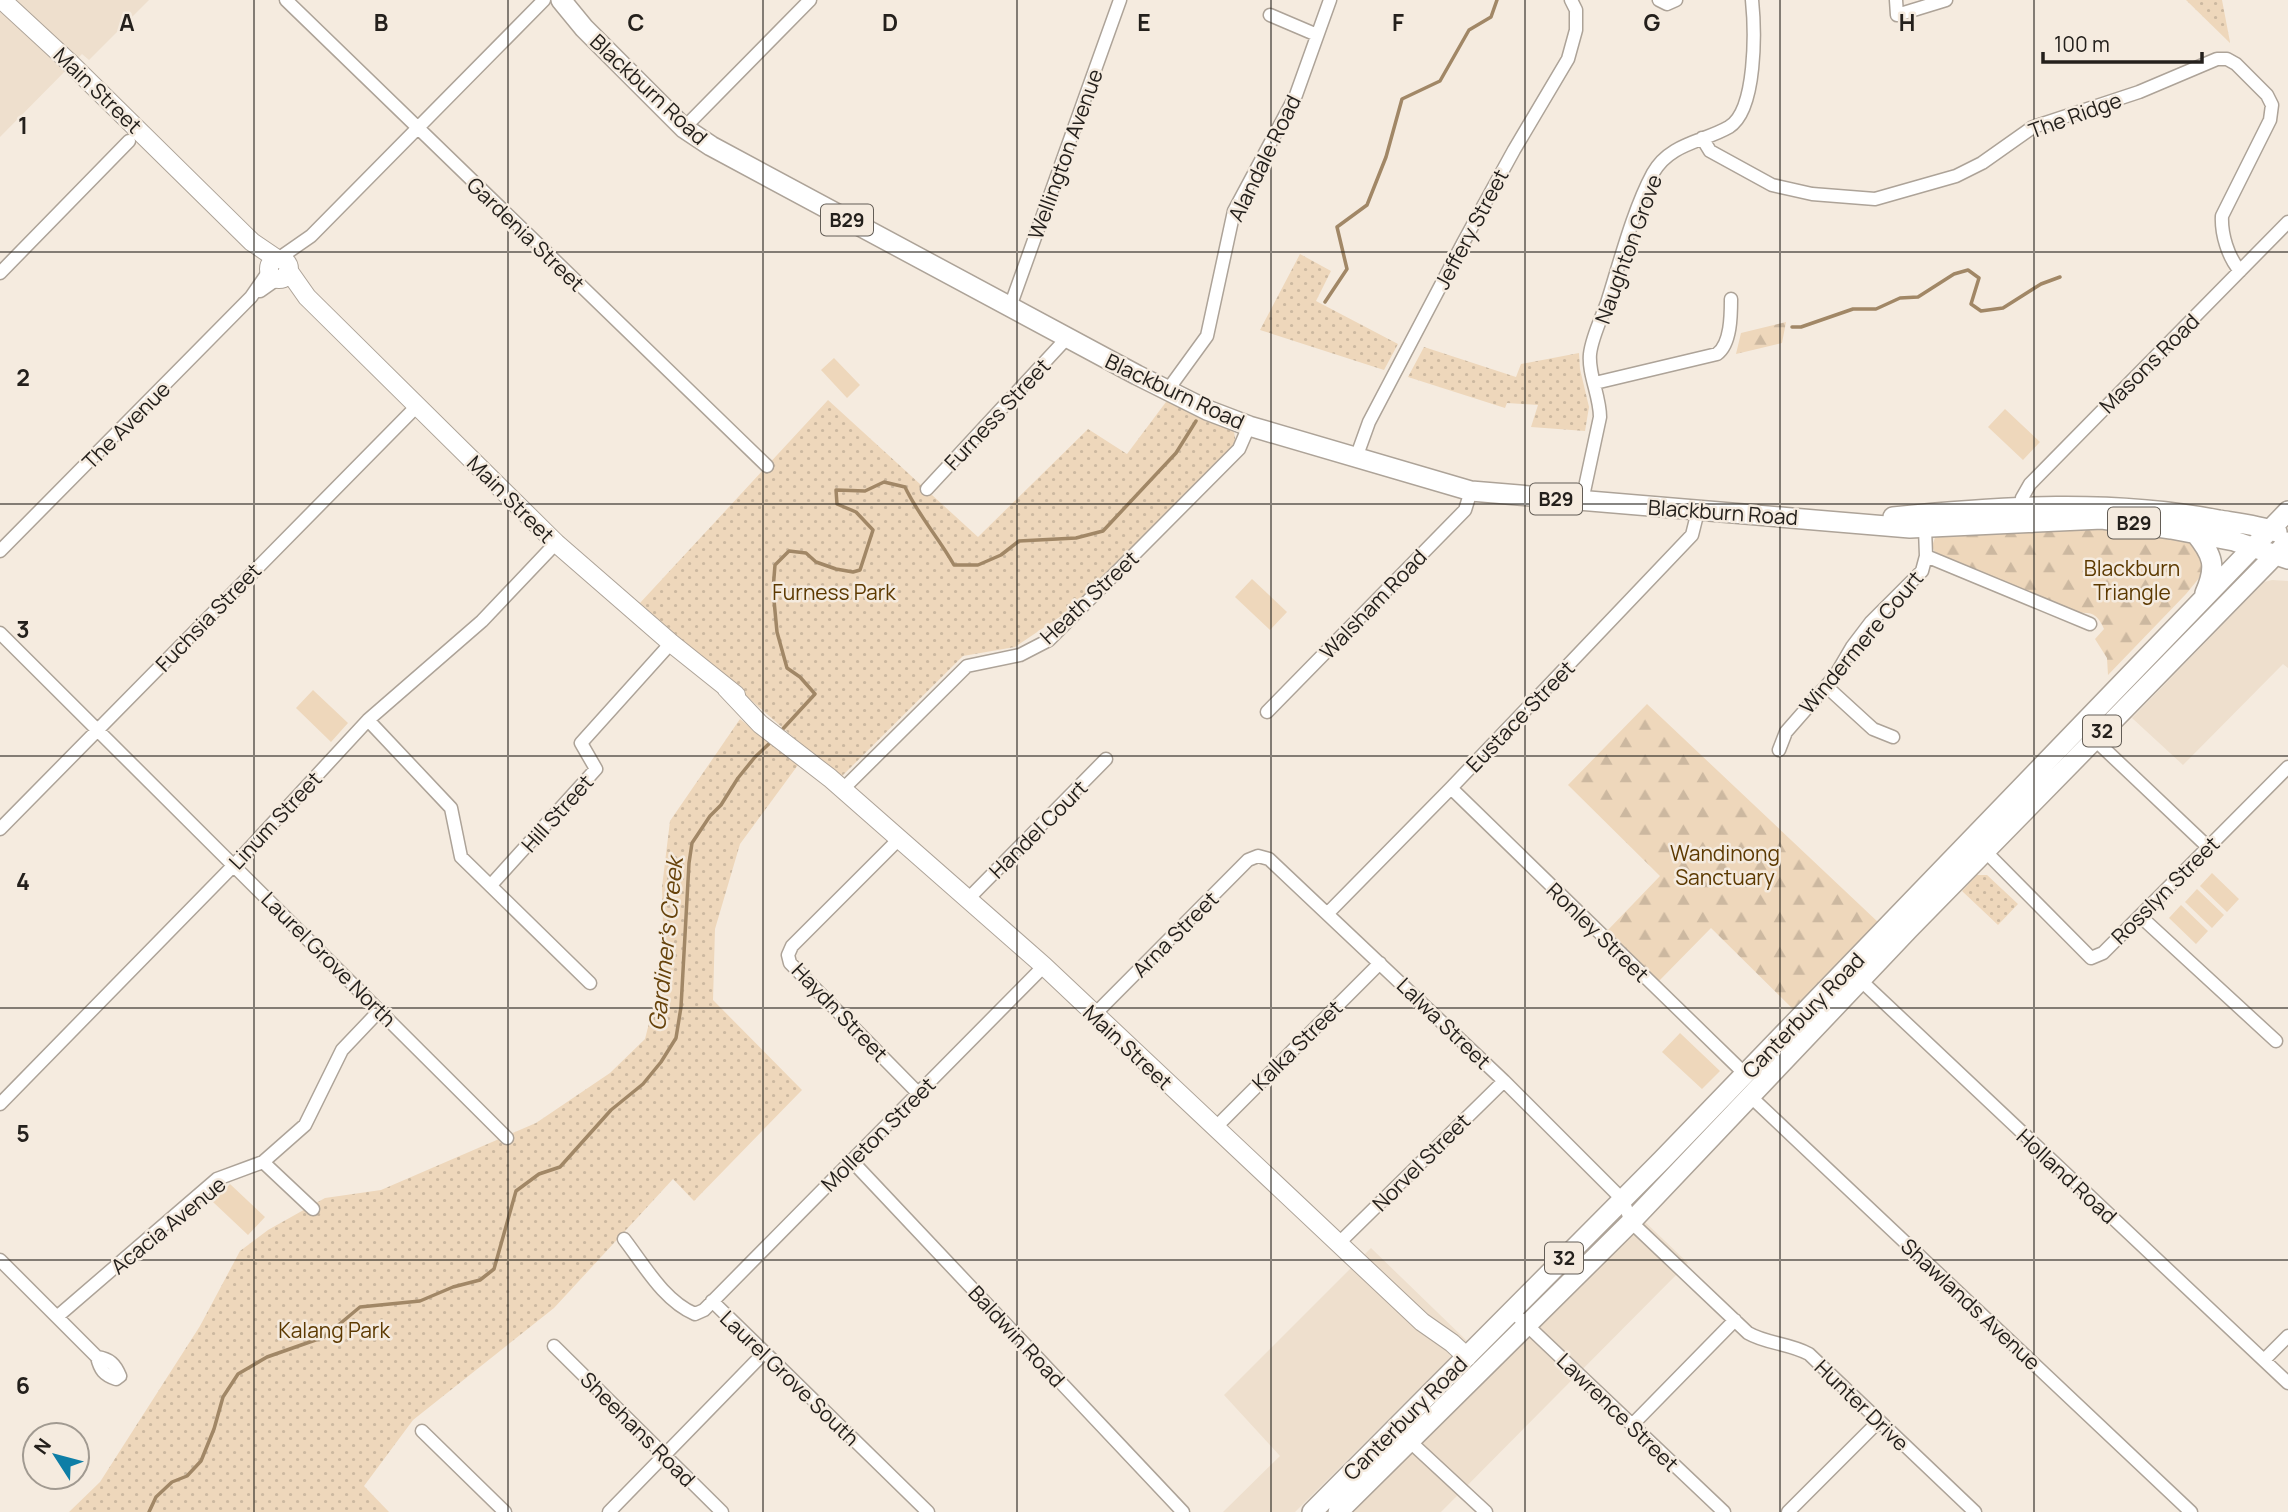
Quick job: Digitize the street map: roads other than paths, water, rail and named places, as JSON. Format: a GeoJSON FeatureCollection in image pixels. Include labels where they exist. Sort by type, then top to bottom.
{"type":"FeatureCollection","features":[{"type":"Feature","properties":{"kind":"main road","name":"Blackburn Road"},"geometry":{"type":"LineString","coordinates":[[546,0],[584,29]]}},
{"type":"Feature","properties":{"kind":"main road","name":"Blackburn Road"},"geometry":{"type":"LineString","coordinates":[[561,0],[584,29],[684,128],[711,146],[1066,339],[1206,410],[1249,426],[1471,491],[1854,522],[1925,521],[1982,525],[2021,515],[2092,505],[2135,507],[2200,516],[2282,544]]}},
{"type":"Feature","properties":{"kind":"main road","name":"Canterbury Road"},"geometry":{"type":"LineString","coordinates":[[1338,1512],[1403,1434],[1467,1365],[1631,1222],[1854,975],[1975,853],[2094,739],[2247,581],[2282,544],[2288,510]]}},
{"type":"Feature","properties":{"kind":"main road","name":"Blackburn Road"},"geometry":{"type":"LineString","coordinates":[[1925,521],[1952,512],[2102,519],[2195,533],[2253,546],[2282,544]]}},
{"type":"Feature","properties":{"kind":"main road"},"geometry":{"type":"LineString","coordinates":[[1952,512],[1982,525]]}},
{"type":"Feature","properties":{"kind":"main road"},"geometry":{"type":"LineString","coordinates":[[2195,533],[2209,551],[2212,562],[2209,583],[2203,597]]}},
{"type":"Feature","properties":{"kind":"main road","name":"Canterbury Road"},"geometry":{"type":"LineString","coordinates":[[1975,853],[2203,597],[2253,546]]}},
{"type":"Feature","properties":{"kind":"main road"},"geometry":{"type":"LineString","coordinates":[[2247,581],[2266,573],[2288,571]]}},
{"type":"Feature","properties":{"kind":"main road","name":"Canterbury Road"},"geometry":{"type":"LineString","coordinates":[[1519,1318],[1623,1200],[1752,1086]]}},
{"type":"Feature","properties":{"kind":"main road","name":"Canterbury Road"},"geometry":{"type":"LineString","coordinates":[[1312,1512],[1403,1434]]}},
{"type":"Feature","properties":{"kind":"street","name":"Main Street"},"geometry":{"type":"LineString","coordinates":[[2,0],[134,136],[252,242],[556,543],[969,898],[1422,1322],[1452,1343],[1467,1365]]}},
{"type":"Feature","properties":{"kind":"street","name":"Gardenia Street"},"geometry":{"type":"LineString","coordinates":[[286,0],[416,129],[767,466]]}},
{"type":"Feature","properties":{"kind":"street","name":"The Avenue"},"geometry":{"type":"LineString","coordinates":[[0,551],[546,0]]}},
{"type":"Feature","properties":{"kind":"street"},"geometry":{"type":"LineString","coordinates":[[684,128],[810,0]]}},
{"type":"Feature","properties":{"kind":"street","name":"Wellington Avenue"},"geometry":{"type":"LineString","coordinates":[[1010,307],[1121,0]]}},
{"type":"Feature","properties":{"kind":"street","name":"Alandale Road"},"geometry":{"type":"LineString","coordinates":[[1167,391],[1207,336],[1234,211],[1296,95],[1330,0]]}},
{"type":"Feature","properties":{"kind":"street","name":"Jeffery Street"},"geometry":{"type":"LineString","coordinates":[[1356,458],[1369,422],[1463,243],[1568,59],[1576,30],[1576,10],[1571,0]]}},
{"type":"Feature","properties":{"kind":"street"},"geometry":{"type":"LineString","coordinates":[[1659,0],[1667,4],[1676,0]]}},
{"type":"Feature","properties":{"kind":"street","name":"Naughton Grove"},"geometry":{"type":"LineString","coordinates":[[1582,501],[1600,416],[1590,358],[1592,345],[1654,172],[1660,163],[1683,145],[1731,126],[1744,108],[1752,56],[1752,0]]}},
{"type":"Feature","properties":{"kind":"street"},"geometry":{"type":"LineString","coordinates":[[1896,0],[1897,15],[1946,0]]}},
{"type":"Feature","properties":{"kind":"street"},"geometry":{"type":"LineString","coordinates":[[1270,15],[1317,35]]}},
{"type":"Feature","properties":{"kind":"street","name":"The Ridge"},"geometry":{"type":"LineString","coordinates":[[1702,138],[1710,151],[1772,185],[1812,194],[1885,198],[1969,170],[2033,127],[2140,92],[2213,60],[2227,59],[2236,64],[2267,95],[2273,110],[2222,216],[2222,226],[2231,257],[2240,271]]}},
{"type":"Feature","properties":{"kind":"street"},"geometry":{"type":"LineString","coordinates":[[0,273],[134,136]]}},
{"type":"Feature","properties":{"kind":"street","name":"Masons Road"},"geometry":{"type":"LineString","coordinates":[[2021,515],[2022,498],[2030,484],[2288,222]]}},
{"type":"Feature","properties":{"kind":"street"},"geometry":{"type":"LineString","coordinates":[[1595,383],[1717,354],[1723,350],[1726,343],[1731,299]]}},
{"type":"Feature","properties":{"kind":"street","name":"Furness Street"},"geometry":{"type":"LineString","coordinates":[[927,489],[1066,339]]}},
{"type":"Feature","properties":{"kind":"street","name":"Fuchsia Street"},"geometry":{"type":"LineString","coordinates":[[0,829],[417,406]]}},
{"type":"Feature","properties":{"kind":"street","name":"Heath Street"},"geometry":{"type":"LineString","coordinates":[[836,784],[967,666],[1020,655],[1049,640],[1240,449],[1249,426]]}},
{"type":"Feature","properties":{"kind":"street","name":"Walsham Road"},"geometry":{"type":"LineString","coordinates":[[1268,712],[1465,510],[1471,491]]}},
{"type":"Feature","properties":{"kind":"street","name":"Eustace Street"},"geometry":{"type":"LineString","coordinates":[[1328,913],[1692,535],[1699,511]]}},
{"type":"Feature","properties":{"kind":"street","name":"Windermere Court"},"geometry":{"type":"LineString","coordinates":[[1779,750],[1781,741],[1792,723],[1827,687],[1871,622],[1922,571],[1927,556],[1925,521]]}},
{"type":"Feature","properties":{"kind":"street","name":"Linum Street"},"geometry":{"type":"LineString","coordinates":[[0,1104],[234,865],[368,720],[482,621],[556,543]]}},
{"type":"Feature","properties":{"kind":"street"},"geometry":{"type":"LineString","coordinates":[[1927,556],[2090,624]]}},
{"type":"Feature","properties":{"kind":"street","name":"Laurel Grove North"},"geometry":{"type":"LineString","coordinates":[[0,633],[507,1138]]}},
{"type":"Feature","properties":{"kind":"street","name":"Hill Street"},"geometry":{"type":"LineString","coordinates":[[491,885],[596,769],[581,743],[671,643]]}},
{"type":"Feature","properties":{"kind":"street"},"geometry":{"type":"LineString","coordinates":[[1827,687],[1873,729],[1893,737]]}},
{"type":"Feature","properties":{"kind":"street"},"geometry":{"type":"LineString","coordinates":[[368,720],[451,808],[461,857],[590,983]]}},
{"type":"Feature","properties":{"kind":"street"},"geometry":{"type":"LineString","coordinates":[[2094,739],[2208,847]]}},
{"type":"Feature","properties":{"kind":"street","name":"Handel Court"},"geometry":{"type":"LineString","coordinates":[[969,898],[1106,760]]}},
{"type":"Feature","properties":{"kind":"street","name":"Rosslyn Street"},"geometry":{"type":"LineString","coordinates":[[1975,853],[2010,879],[2091,958],[2103,953],[2288,767]]}},
{"type":"Feature","properties":{"kind":"street","name":"Ronley Street"},"geometry":{"type":"LineString","coordinates":[[1451,788],[1752,1086]]}},
{"type":"Feature","properties":{"kind":"street","name":"Haydn Street"},"geometry":{"type":"LineString","coordinates":[[899,839],[792,946],[788,955],[790,962],[918,1093]]}},
{"type":"Feature","properties":{"kind":"street","name":"Lalwa Street"},"geometry":{"type":"LineString","coordinates":[[1258,856],[1269,859],[1380,962],[1623,1200]]}},
{"type":"Feature","properties":{"kind":"street","name":"Arna Street"},"geometry":{"type":"LineString","coordinates":[[1094,1015],[1248,860],[1258,856]]}},
{"type":"Feature","properties":{"kind":"street"},"geometry":{"type":"LineString","coordinates":[[2140,916],[2276,1041]]}},
{"type":"Feature","properties":{"kind":"street","name":"Kalka Street"},"geometry":{"type":"LineString","coordinates":[[1215,1128],[1380,962]]}},
{"type":"Feature","properties":{"kind":"street","name":"Molleton Street"},"geometry":{"type":"LineString","coordinates":[[712,1301],[1044,966]]}},
{"type":"Feature","properties":{"kind":"street","name":"Holland Road"},"geometry":{"type":"LineString","coordinates":[[1854,975],[2288,1383]]}},
{"type":"Feature","properties":{"kind":"street","name":"Acacia Avenue"},"geometry":{"type":"LineString","coordinates":[[58,1316],[217,1179],[263,1162],[305,1125],[342,1050],[380,1010]]}},
{"type":"Feature","properties":{"kind":"street","name":"Norvel Street"},"geometry":{"type":"LineString","coordinates":[[1338,1244],[1504,1081]]}},
{"type":"Feature","properties":{"kind":"street","name":"Shawlands Avenue"},"geometry":{"type":"LineString","coordinates":[[1752,1086],[2191,1512]]}},
{"type":"Feature","properties":{"kind":"street","name":"Baldwin Road"},"geometry":{"type":"LineString","coordinates":[[851,1160],[1183,1512]]}},
{"type":"Feature","properties":{"kind":"street"},"geometry":{"type":"LineString","coordinates":[[263,1162],[313,1209]]}},
{"type":"Feature","properties":{"kind":"street","name":"Hunter Drive"},"geometry":{"type":"LineString","coordinates":[[1623,1200],[1631,1222],[1748,1333],[1761,1340],[1796,1347],[1809,1354],[1975,1512]]}},
{"type":"Feature","properties":{"kind":"street","name":"Laurel Grove South"},"geometry":{"type":"LineString","coordinates":[[624,1239],[658,1283],[684,1310],[695,1314],[704,1310],[712,1301],[928,1512]]}},
{"type":"Feature","properties":{"kind":"street"},"geometry":{"type":"LineString","coordinates":[[0,1260],[97,1357]]}},
{"type":"Feature","properties":{"kind":"street","name":"Lawrence Street"},"geometry":{"type":"LineString","coordinates":[[1519,1318],[1724,1512]]}},
{"type":"Feature","properties":{"kind":"street"},"geometry":{"type":"LineString","coordinates":[[1632,1425],[1735,1320]]}},
{"type":"Feature","properties":{"kind":"street"},"geometry":{"type":"LineString","coordinates":[[2264,1360],[2288,1336]]}},
{"type":"Feature","properties":{"kind":"street","name":"Sheehans Road"},"geometry":{"type":"LineString","coordinates":[[554,1346],[722,1512]]}},
{"type":"Feature","properties":{"kind":"street"},"geometry":{"type":"LineString","coordinates":[[609,1512],[764,1353]]}},
{"type":"Feature","properties":{"kind":"street"},"geometry":{"type":"LineString","coordinates":[[1788,1512],[1879,1421]]}},
{"type":"Feature","properties":{"kind":"street"},"geometry":{"type":"LineString","coordinates":[[422,1430],[505,1512]]}},
{"type":"Feature","properties":{"kind":"street"},"geometry":{"type":"LineString","coordinates":[[1403,1434],[1486,1512]]}},
{"type":"Feature","properties":{"kind":"waterway"},"geometry":{"type":"LineString","coordinates":[[1325,302],[1347,269],[1337,227],[1367,205],[1386,157],[1402,99],[1440,81],[1469,30],[1491,17],[1497,0]]}},
{"type":"Feature","properties":{"kind":"waterway"},"geometry":{"type":"LineString","coordinates":[[1792,327],[1801,327],[1853,309],[1876,309],[1900,298],[1918,297],[1954,274],[1968,270],[1979,278],[1971,304],[1981,311],[2003,308],[2041,284],[2060,277]]}},
{"type":"Feature","properties":{"kind":"waterway","name":"Gardiner's Creek"},"geometry":{"type":"LineString","coordinates":[[780,732],[815,694],[800,677],[787,668],[777,632],[773,590],[775,565],[789,551],[806,553],[816,562],[836,569],[853,572],[860,570],[873,530],[856,512],[837,504],[836,490],[865,491],[884,482],[905,487],[954,565],[978,565],[1001,555],[1019,541],[1076,538],[1103,531],[1176,453],[1196,421]]}},
{"type":"Feature","properties":{"kind":"waterway","name":"Gardiner's Creek"},"geometry":{"type":"LineString","coordinates":[[149,1512],[156,1497],[172,1482],[187,1476],[201,1461],[223,1397],[238,1374],[267,1357],[324,1337],[360,1307],[420,1301],[453,1287],[480,1280],[494,1269],[516,1191],[539,1174],[560,1167],[611,1110],[643,1084],[676,1038],[681,1007],[692,843],[738,778],[772,741]]}},
{"type":"Feature","properties":{"kind":"park label","name":"Blackburn Triangle"},"geometry":{"type":"Point","coordinates":[2132,580]}},
{"type":"Feature","properties":{"kind":"park label","name":"Furness Park"},"geometry":{"type":"Point","coordinates":[834,592]}},
{"type":"Feature","properties":{"kind":"park label","name":"Wandinong Sanctuary"},"geometry":{"type":"Point","coordinates":[1725,865]}},
{"type":"Feature","properties":{"kind":"park label","name":"Kalang Park"},"geometry":{"type":"Point","coordinates":[334,1330]}}]}
